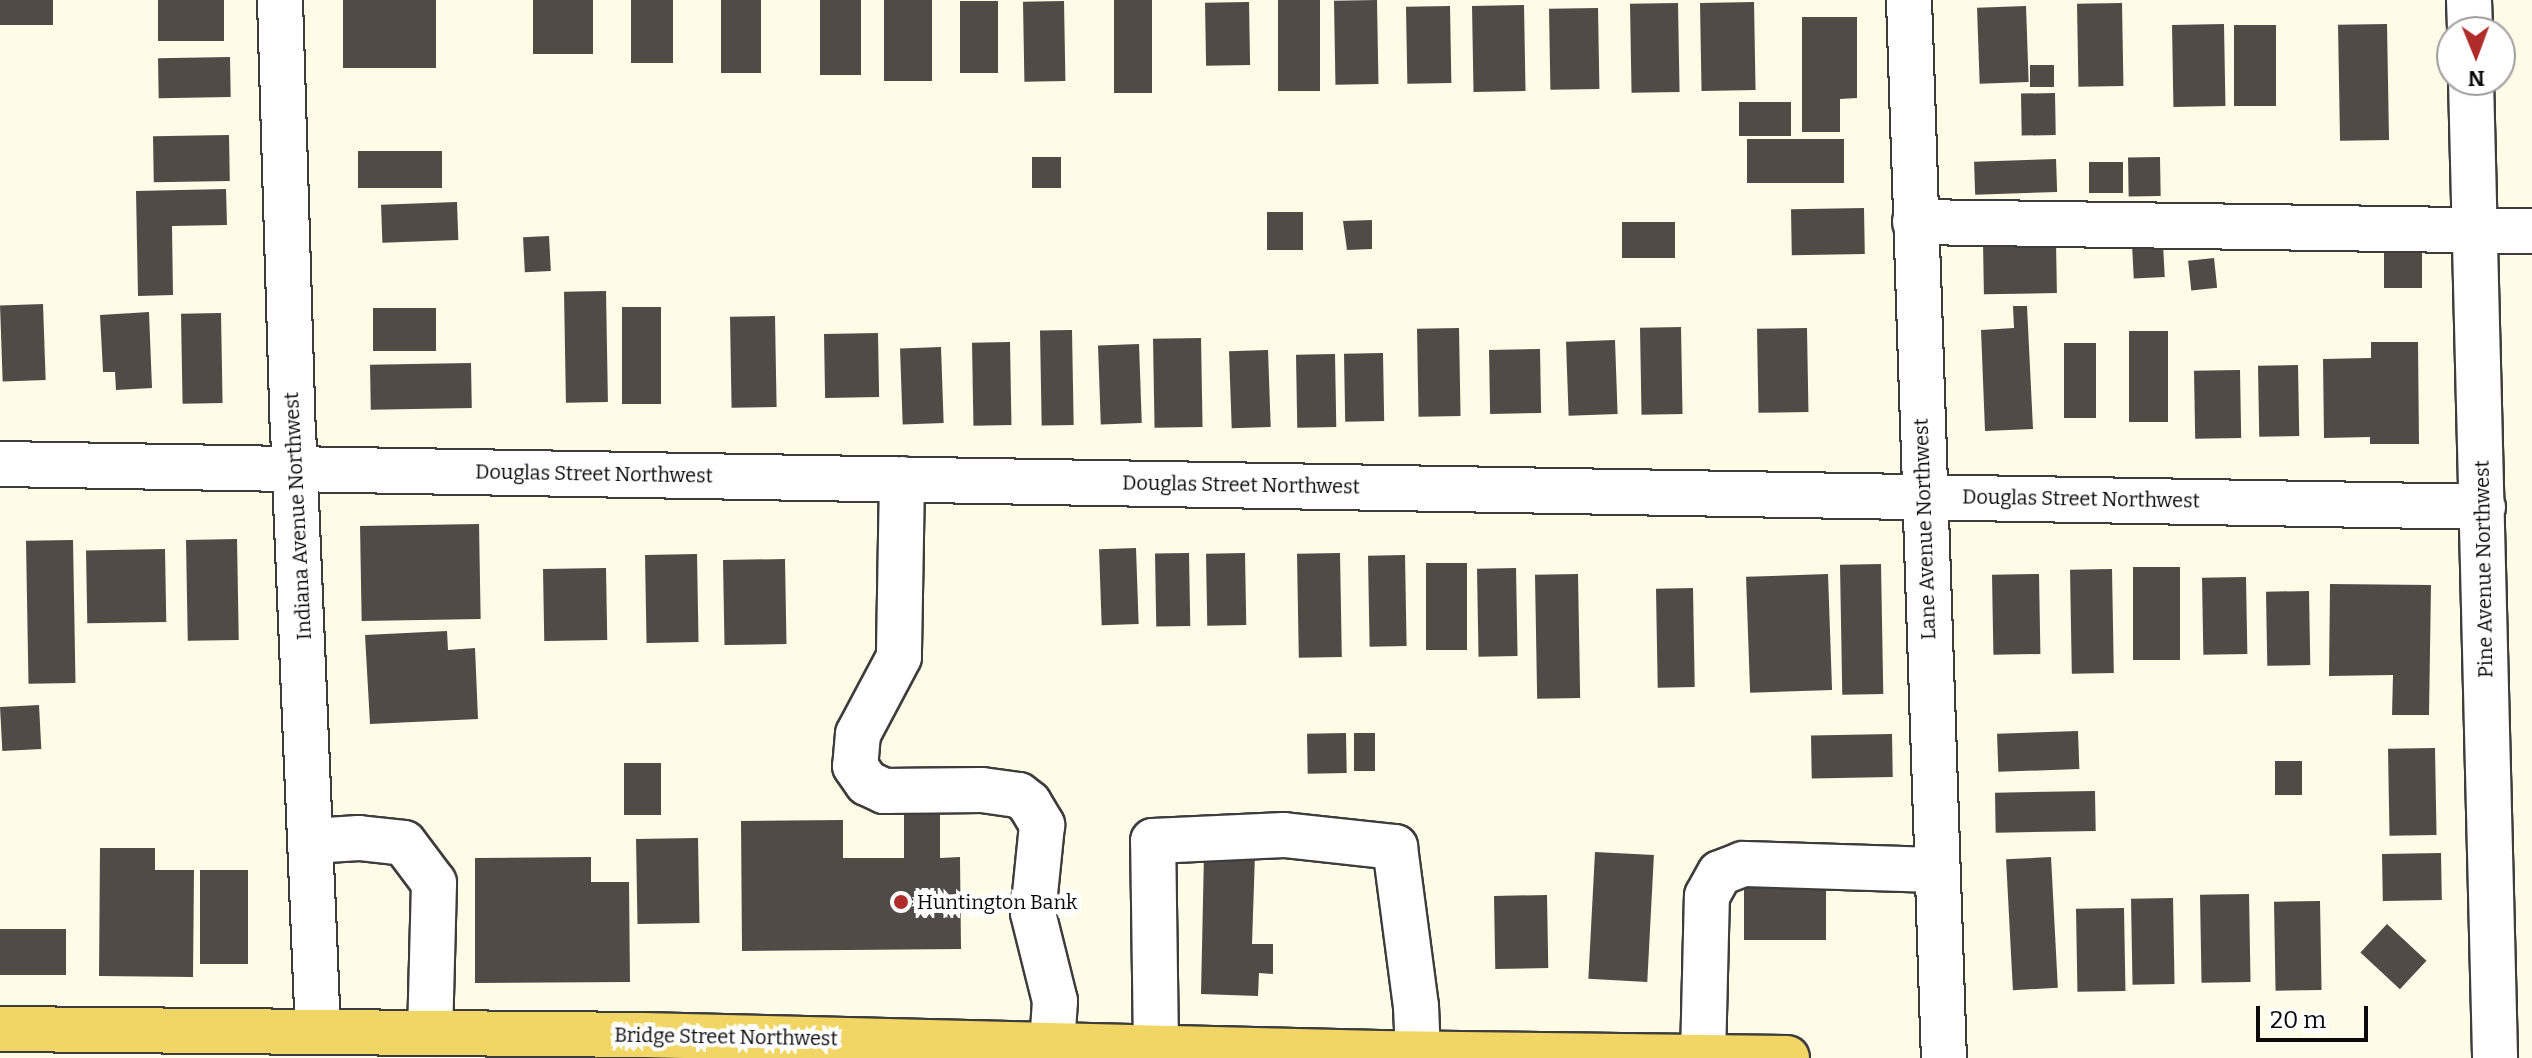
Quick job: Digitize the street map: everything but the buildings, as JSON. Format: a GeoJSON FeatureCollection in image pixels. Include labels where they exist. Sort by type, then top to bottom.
{"type":"FeatureCollection","features":[{"type":"Feature","properties":{"kind":"main road","name":"Bridge Street Northwest"},"geometry":{"type":"LineString","coordinates":[[0,1029],[430,1033],[642,1046],[1052,1045],[1334,1055],[1418,1053],[1787,1058]]}},
{"type":"Feature","properties":{"kind":"street","name":"Indiana Avenue Northwest"},"geometry":{"type":"LineString","coordinates":[[280,0],[318,1031]]}},
{"type":"Feature","properties":{"kind":"street","name":"Lane Avenue Northwest"},"geometry":{"type":"LineString","coordinates":[[1909,0],[1923,496],[1944,1058]]}},
{"type":"Feature","properties":{"kind":"street","name":"Pine Avenue Northwest"},"geometry":{"type":"LineString","coordinates":[[2471,96],[2495,1058]]}},
{"type":"Feature","properties":{"kind":"street"},"geometry":{"type":"LineString","coordinates":[[1915,222],[2532,231]]}},
{"type":"Feature","properties":{"kind":"street","name":"Douglas Street Northwest"},"geometry":{"type":"LineString","coordinates":[[0,464],[2483,507]]}},
{"type":"Feature","properties":{"kind":"street"},"geometry":{"type":"LineString","coordinates":[[902,479],[899,657],[858,734],[854,753],[859,775],[884,791],[982,790],[1019,795],[1029,803],[1042,825],[1033,913],[1055,1001],[1052,1045]]}},
{"type":"Feature","properties":{"kind":"street"},"geometry":{"type":"LineString","coordinates":[[1156,1047],[1153,841],[1284,835],[1395,847],[1416,1006],[1418,1053]]}},
{"type":"Feature","properties":{"kind":"street"},"geometry":{"type":"LineString","coordinates":[[311,841],[359,838],[404,843],[434,883],[430,1033]]}},
{"type":"Feature","properties":{"kind":"street"},"geometry":{"type":"LineString","coordinates":[[1703,1057],[1707,896],[1720,873],[1743,864],[1937,870]]}},
{"type":"Feature","properties":{"kind":"place","name":"Huntington Bank"},"geometry":{"type":"Point","coordinates":[901,902]}}]}
